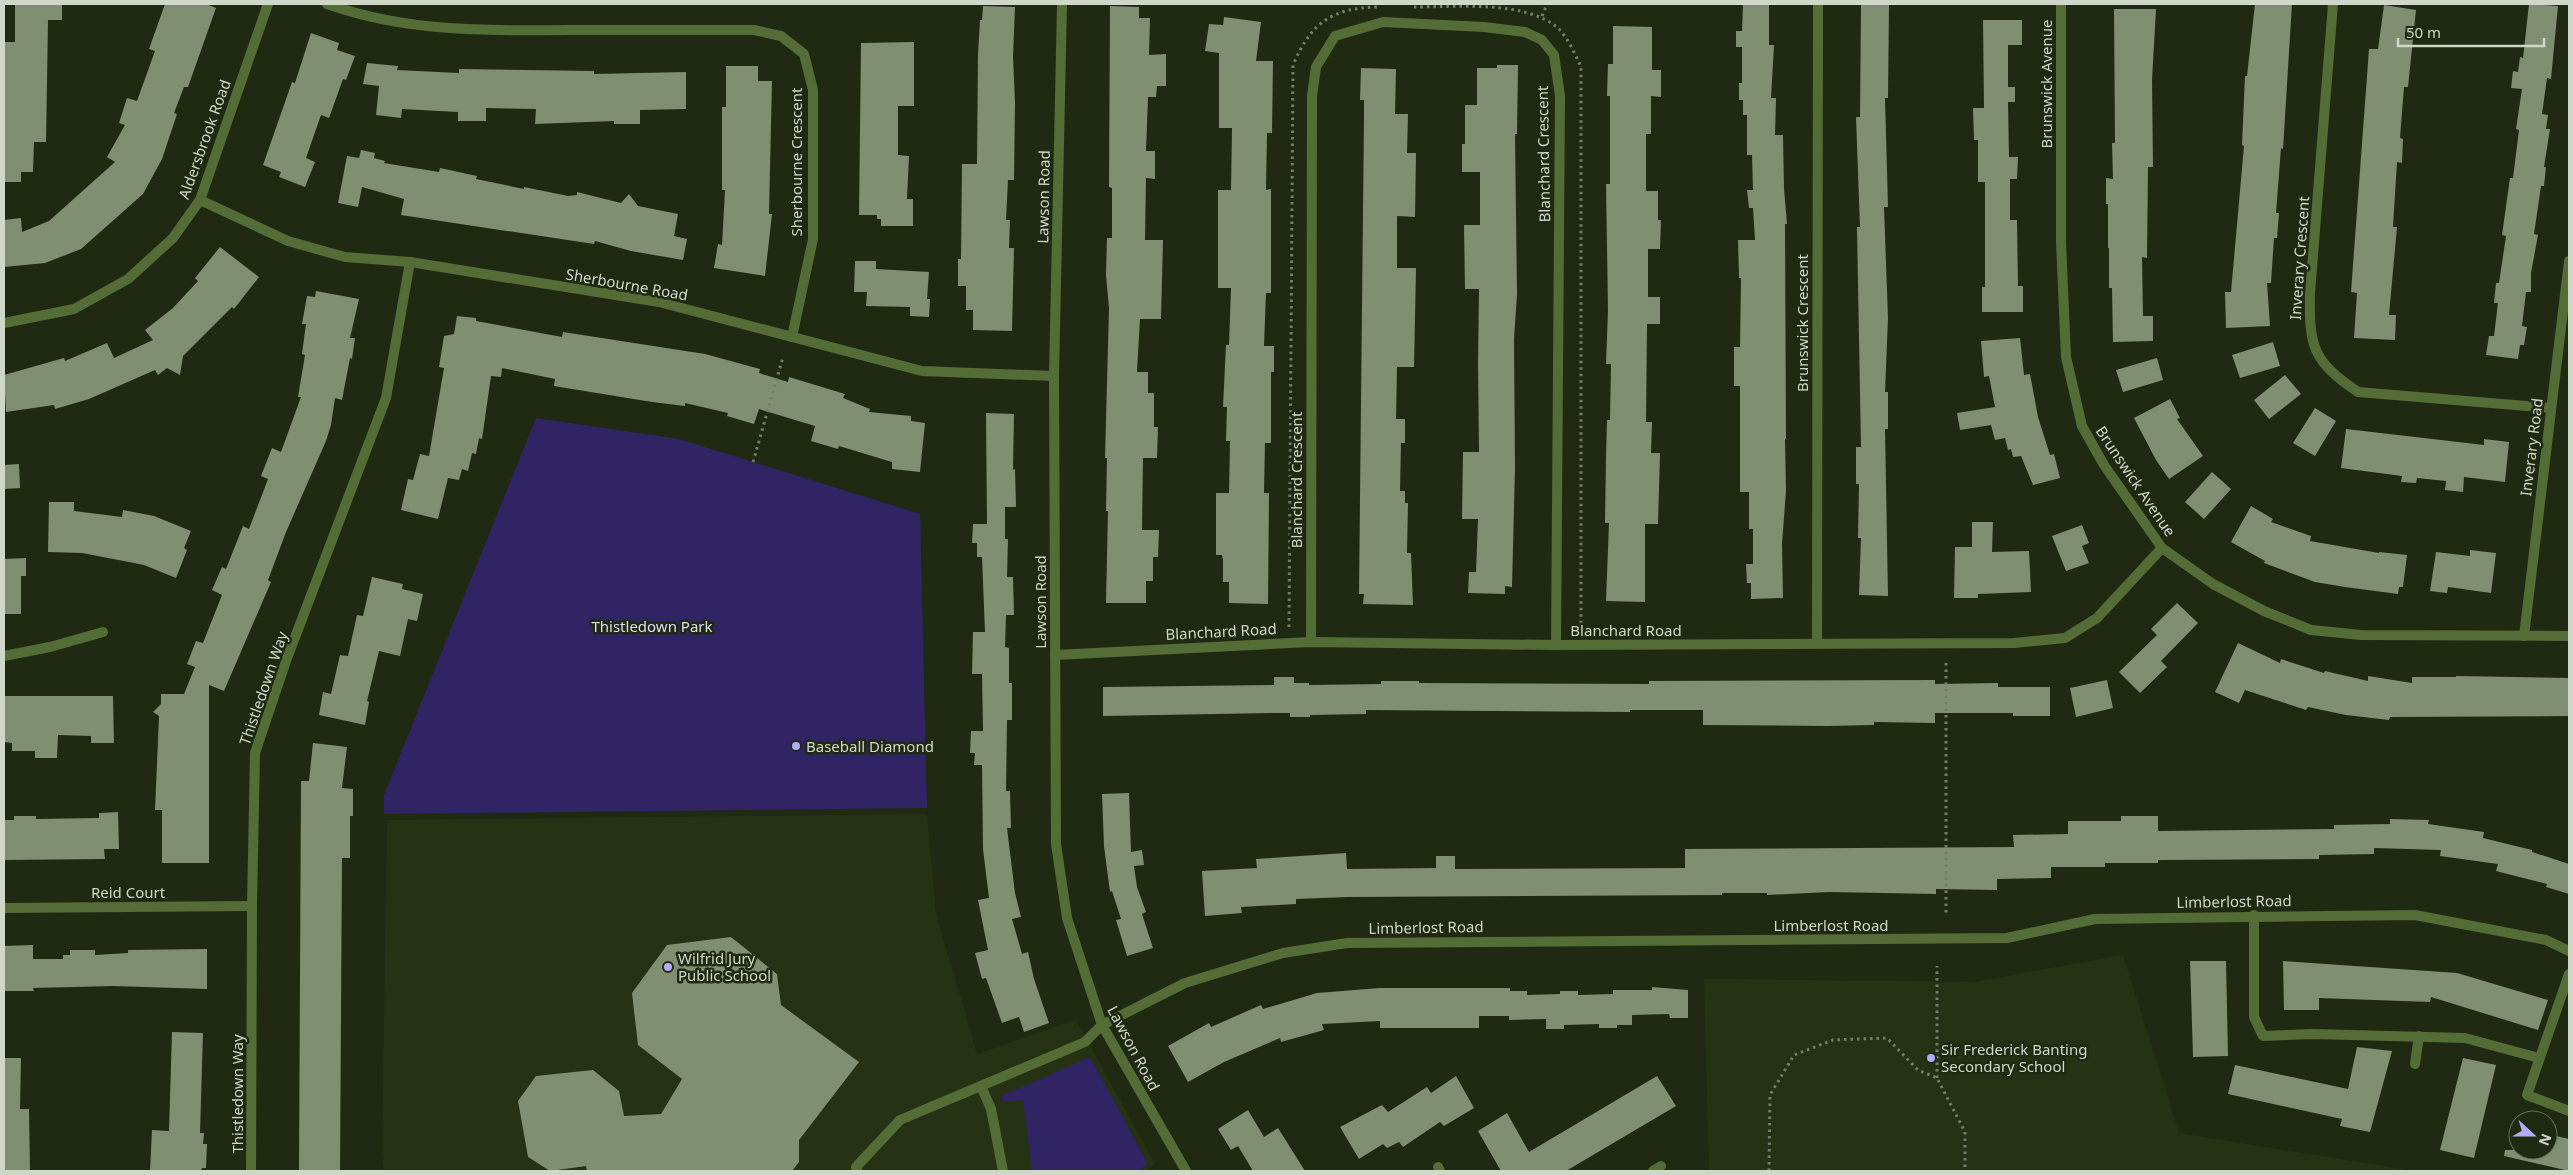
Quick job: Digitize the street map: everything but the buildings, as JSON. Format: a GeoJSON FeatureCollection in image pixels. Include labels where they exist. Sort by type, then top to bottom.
{"type":"FeatureCollection","features":[{"type":"Feature","properties":{"kind":"street","name":"Aldersbrook Road"},"geometry":{"type":"LineString","coordinates":[[4,323],[74,309],[128,279],[173,238],[200,200],[268,4]]}},
{"type":"Feature","properties":{"kind":"street","name":"Sherbourne Crescent"},"geometry":{"type":"LineString","coordinates":[[327,4],[347,11],[404,24],[461,31],[754,30],[781,36],[804,54],[813,90],[813,239],[792,337]]}},
{"type":"Feature","properties":{"kind":"street","name":"Lawson Road"},"geometry":{"type":"LineString","coordinates":[[1062,4],[1054,376],[1056,844],[1067,918],[1102,1025],[1183,1170]]}},
{"type":"Feature","properties":{"kind":"street","name":"Brunswick Crescent"},"geometry":{"type":"LineString","coordinates":[[1817,643],[1818,4]]}},
{"type":"Feature","properties":{"kind":"street","name":"Brunswick Avenue"},"geometry":{"type":"LineString","coordinates":[[2061,4],[2061,242],[2066,357],[2082,426],[2104,465],[2162,548],[2213,584],[2264,612],[2311,630],[2361,636],[2569,636]]}},
{"type":"Feature","properties":{"kind":"street","name":"Inverary Crescent"},"geometry":{"type":"LineString","coordinates":[[2333,4],[2310,293],[2309,330],[2318,357],[2337,378],[2358,392],[2550,408]]}},
{"type":"Feature","properties":{"kind":"street","name":"Blanchard Crescent"},"geometry":{"type":"LineString","coordinates":[[1311,642],[1312,96],[1316,67],[1335,36],[1383,22],[1484,27],[1525,32],[1542,40],[1554,55],[1560,96],[1556,645]]}},
{"type":"Feature","properties":{"kind":"street","name":"Sherbourne Road"},"geometry":{"type":"LineString","coordinates":[[200,200],[288,241],[345,257],[410,262],[659,302],[922,370],[1054,376]]}},
{"type":"Feature","properties":{"kind":"street","name":"Inverary Road"},"geometry":{"type":"LineString","coordinates":[[2524,636],[2569,261]]}},
{"type":"Feature","properties":{"kind":"street","name":"Thistledown Way"},"geometry":{"type":"LineString","coordinates":[[251,1171],[252,906],[255,753],[286,661],[386,398],[410,262]]}},
{"type":"Feature","properties":{"kind":"street","name":"Blanchard Road"},"geometry":{"type":"LineString","coordinates":[[1055,655],[1311,642],[1556,645],[2014,643],[2065,638],[2097,618],[2162,548]]}},
{"type":"Feature","properties":{"kind":"street"},"geometry":{"type":"LineString","coordinates":[[4,656],[41,649],[103,632]]}},
{"type":"Feature","properties":{"kind":"street","name":"Reid Court"},"geometry":{"type":"LineString","coordinates":[[4,908],[252,906]]}},
{"type":"Feature","properties":{"kind":"street"},"geometry":{"type":"LineString","coordinates":[[2254,915],[2254,1017],[2263,1036],[2313,1034],[2465,1038],[2540,1058]]}},
{"type":"Feature","properties":{"kind":"street","name":"Limberlost Road"},"geometry":{"type":"LineString","coordinates":[[857,1171],[856,1167],[900,1120],[1084,1042],[1102,1025],[1185,983],[1283,953],[1347,943],[2007,938],[2095,920],[2254,915],[2415,915],[2546,940],[2569,951]]}},
{"type":"Feature","properties":{"kind":"street"},"geometry":{"type":"LineString","coordinates":[[2569,974],[2527,1095],[2569,1110]]}},
{"type":"Feature","properties":{"kind":"street"},"geometry":{"type":"LineString","coordinates":[[2415,1064],[2419,1036]]}},
{"type":"Feature","properties":{"kind":"street"},"geometry":{"type":"LineString","coordinates":[[981,1086],[991,1109],[1004,1171]]}},
{"type":"Feature","properties":{"kind":"path"},"geometry":{"type":"LineString","coordinates":[[1542,16],[1547,4]]}},
{"type":"Feature","properties":{"kind":"path"},"geometry":{"type":"LineString","coordinates":[[1413,7],[1509,6],[1542,16],[1558,28],[1582,67],[1580,625]]}},
{"type":"Feature","properties":{"kind":"path"},"geometry":{"type":"LineString","coordinates":[[1289,627],[1293,65],[1301,45],[1315,28],[1334,13],[1356,8],[1384,7]]}},
{"type":"Feature","properties":{"kind":"path"},"geometry":{"type":"LineString","coordinates":[[752,462],[783,357]]}},
{"type":"Feature","properties":{"kind":"path"},"geometry":{"type":"LineString","coordinates":[[1946,663],[1946,916]]}},
{"type":"Feature","properties":{"kind":"path"},"geometry":{"type":"LineString","coordinates":[[1938,966],[1936,1078],[1965,1132],[1965,1171]]}},
{"type":"Feature","properties":{"kind":"path"},"geometry":{"type":"LineString","coordinates":[[1769,1171],[1770,1096],[1794,1055],[1833,1040],[1887,1038],[1918,1070],[1936,1078]]}},
{"type":"Feature","properties":{"kind":"shaded area","name":"Wilfrid Jury Public School"},"geometry":{"type":"Polygon","coordinates":[[[927,814],[936,914],[977,1054],[1076,1020],[1155,1164],[1145,1171],[384,1171],[382,1153],[387,820],[927,814]]]}},
{"type":"Feature","properties":{"kind":"shaded area","name":"Sir Frederick Banting Secondary School"},"geometry":{"type":"Polygon","coordinates":[[[2123,955],[2179,1133],[2414,1171],[1709,1171],[1704,979],[1975,982],[2123,955]]]}},
{"type":"Feature","properties":{"kind":"green space","name":"Thistledown Park"},"geometry":{"type":"Polygon","coordinates":[[[536,418],[679,439],[920,514],[927,808],[384,814],[384,795],[536,418]]]}},
{"type":"Feature","properties":{"kind":"green space"},"geometry":{"type":"Polygon","coordinates":[[[1090,1057],[1148,1164],[1137,1171],[1032,1171],[1023,1100],[1003,1102],[1001,1096],[1090,1057]]]}},
{"type":"Feature","properties":{"kind":"place","name":"Baseball Diamond"},"geometry":{"type":"Point","coordinates":[796,746]}},
{"type":"Feature","properties":{"kind":"place","name":"Wilfrid Jury Public School"},"geometry":{"type":"Point","coordinates":[668,967]}},
{"type":"Feature","properties":{"kind":"place","name":"Sir Frederick Banting Secondary School"},"geometry":{"type":"Point","coordinates":[1931,1058]}}]}
